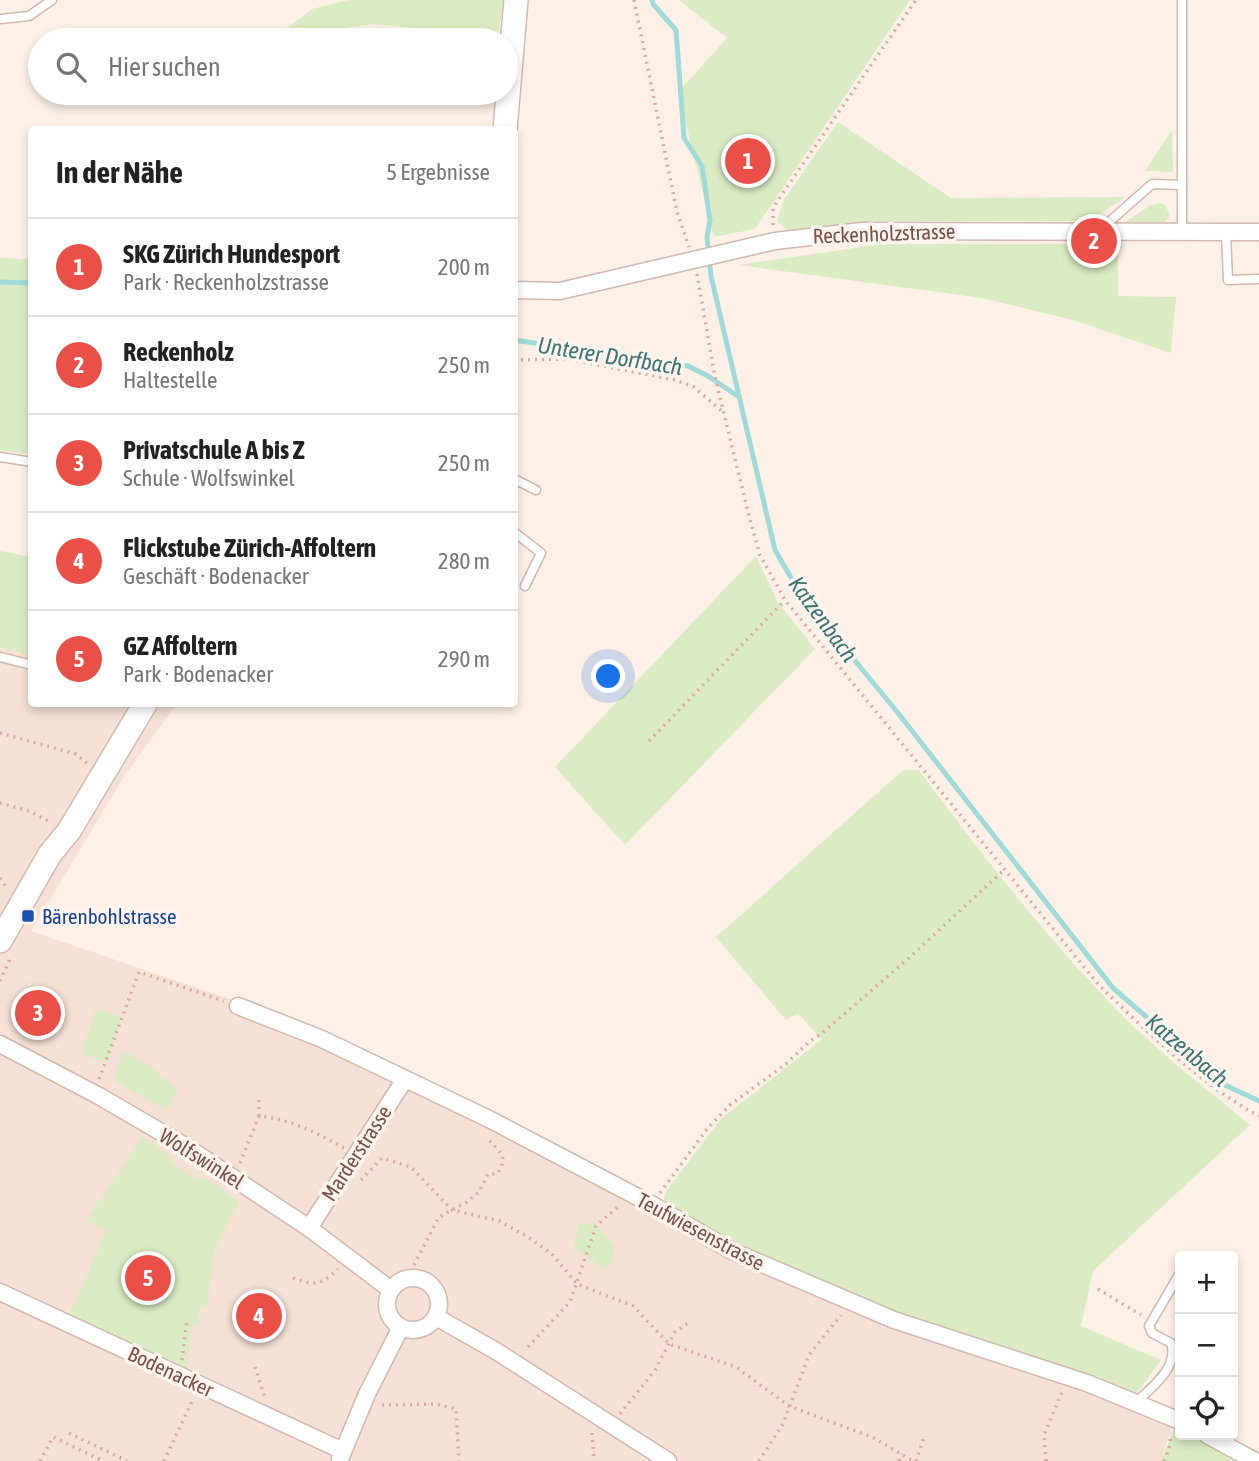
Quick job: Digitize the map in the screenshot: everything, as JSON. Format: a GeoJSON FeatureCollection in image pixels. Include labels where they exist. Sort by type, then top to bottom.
{"type":"FeatureCollection","features":[{"type":"Feature","properties":{"kind":"street"},"geometry":{"type":"LineString","coordinates":[[514,28],[516,0]]}},
{"type":"Feature","properties":{"kind":"street"},"geometry":{"type":"LineString","coordinates":[[505,126],[507,105]]}},
{"type":"Feature","properties":{"kind":"street","name":"Reckenholzstrasse"},"geometry":{"type":"LineString","coordinates":[[518,290],[560,291],[775,241],[835,233],[888,230],[1259,232]]}},
{"type":"Feature","properties":{"kind":"street"},"geometry":{"type":"LineString","coordinates":[[0,941],[50,854],[69,831],[143,707]]}},
{"type":"Feature","properties":{"kind":"street","name":"Teufwiesenstrasse"},"geometry":{"type":"LineString","coordinates":[[238,1006],[322,1039],[489,1119],[651,1204],[732,1251],[849,1303],[946,1339],[1068,1377],[1175,1419]]}},
{"type":"Feature","properties":{"kind":"street","name":"Wolfswinkel"},"geometry":{"type":"LineString","coordinates":[[0,1044],[99,1096],[233,1177],[309,1228],[391,1290]]}},
{"type":"Feature","properties":{"kind":"street","name":"Marderstrasse"},"geometry":{"type":"LineString","coordinates":[[309,1228],[405,1079]]}},
{"type":"Feature","properties":{"kind":"street"},"geometry":{"type":"LineString","coordinates":[[423,1280],[438,1296],[436,1317],[431,1323],[416,1330],[401,1327],[390,1315],[387,1307],[391,1290],[402,1281],[423,1280]]}},
{"type":"Feature","properties":{"kind":"street","name":"Bodenacker"},"geometry":{"type":"LineString","coordinates":[[0,1292],[200,1384],[341,1456]]}},
{"type":"Feature","properties":{"kind":"street"},"geometry":{"type":"LineString","coordinates":[[436,1317],[496,1351],[668,1461]]}},
{"type":"Feature","properties":{"kind":"street"},"geometry":{"type":"LineString","coordinates":[[341,1456],[367,1394],[401,1327]]}},
{"type":"Feature","properties":{"kind":"street"},"geometry":{"type":"LineString","coordinates":[[1216,1440],[1255,1461]]}},
{"type":"Feature","properties":{"kind":"lane"},"geometry":{"type":"LineString","coordinates":[[0,19],[29,16],[52,0]]}},
{"type":"Feature","properties":{"kind":"lane"},"geometry":{"type":"LineString","coordinates":[[1182,0],[1182,231]]}},
{"type":"Feature","properties":{"kind":"lane"},"geometry":{"type":"LineString","coordinates":[[1100,230],[1152,184],[1182,185]]}},
{"type":"Feature","properties":{"kind":"lane"},"geometry":{"type":"LineString","coordinates":[[1226,232],[1228,280],[1259,279]]}},
{"type":"Feature","properties":{"kind":"lane"},"geometry":{"type":"LineString","coordinates":[[0,457],[28,461]]}},
{"type":"Feature","properties":{"kind":"lane"},"geometry":{"type":"LineString","coordinates":[[518,481],[536,491]]}},
{"type":"Feature","properties":{"kind":"lane"},"geometry":{"type":"LineString","coordinates":[[518,535],[541,553],[525,586]]}},
{"type":"Feature","properties":{"kind":"lane"},"geometry":{"type":"LineString","coordinates":[[0,657],[28,664]]}},
{"type":"Feature","properties":{"kind":"lane"},"geometry":{"type":"LineString","coordinates":[[1135,1403],[1157,1382],[1172,1362],[1174,1351],[1171,1343],[1152,1333],[1149,1326],[1175,1282]]}},
{"type":"Feature","properties":{"kind":"path"},"geometry":{"type":"LineString","coordinates":[[634,0],[677,212],[695,259],[720,400],[760,555],[785,600],[1098,984],[1132,1017],[1229,1100],[1259,1116]]}},
{"type":"Feature","properties":{"kind":"path"},"geometry":{"type":"LineString","coordinates":[[775,241],[772,221],[773,209],[778,200],[916,0]]}},
{"type":"Feature","properties":{"kind":"path"},"geometry":{"type":"LineString","coordinates":[[518,360],[566,359],[675,380],[694,387],[725,414]]}},
{"type":"Feature","properties":{"kind":"path"},"geometry":{"type":"LineString","coordinates":[[649,741],[785,600]]}},
{"type":"Feature","properties":{"kind":"path"},"geometry":{"type":"LineString","coordinates":[[0,733],[76,754],[93,768]]}},
{"type":"Feature","properties":{"kind":"path"},"geometry":{"type":"LineString","coordinates":[[0,803],[29,811],[57,825]]}},
{"type":"Feature","properties":{"kind":"path"},"geometry":{"type":"LineString","coordinates":[[651,1204],[707,1129],[730,1105],[786,1064],[821,1034],[909,958],[1004,870]]}},
{"type":"Feature","properties":{"kind":"path"},"geometry":{"type":"LineString","coordinates":[[0,878],[13,893]]}},
{"type":"Feature","properties":{"kind":"path"},"geometry":{"type":"LineString","coordinates":[[99,1079],[139,972],[238,1006]]}},
{"type":"Feature","properties":{"kind":"path"},"geometry":{"type":"LineString","coordinates":[[233,1177],[259,1116],[259,1098]]}},
{"type":"Feature","properties":{"kind":"path"},"geometry":{"type":"LineString","coordinates":[[259,1116],[281,1120],[317,1133],[345,1149],[411,1167],[452,1210],[499,1221],[528,1237],[552,1254],[577,1284],[633,1306],[668,1344],[736,1367],[789,1406],[874,1438],[915,1461],[924,1437]]}},
{"type":"Feature","properties":{"kind":"path"},"geometry":{"type":"LineString","coordinates":[[414,1265],[439,1217],[480,1192],[488,1174],[497,1174],[502,1167],[500,1151],[487,1136],[489,1119]]}},
{"type":"Feature","properties":{"kind":"path"},"geometry":{"type":"LineString","coordinates":[[360,1181],[382,1158]]}},
{"type":"Feature","properties":{"kind":"path"},"geometry":{"type":"LineString","coordinates":[[528,1347],[570,1302],[596,1226],[621,1204],[627,1192]]}},
{"type":"Feature","properties":{"kind":"path"},"geometry":{"type":"LineString","coordinates":[[293,1278],[317,1283],[325,1281],[348,1258]]}},
{"type":"Feature","properties":{"kind":"path"},"geometry":{"type":"LineString","coordinates":[[1098,1289],[1152,1321]]}},
{"type":"Feature","properties":{"kind":"path"},"geometry":{"type":"LineString","coordinates":[[759,1461],[783,1424],[809,1355],[849,1303]]}},
{"type":"Feature","properties":{"kind":"path"},"geometry":{"type":"LineString","coordinates":[[613,1424],[655,1370],[675,1332],[690,1322]]}},
{"type":"Feature","properties":{"kind":"path"},"geometry":{"type":"LineString","coordinates":[[255,1367],[265,1400]]}},
{"type":"Feature","properties":{"kind":"path"},"geometry":{"type":"LineString","coordinates":[[1046,1461],[1044,1435],[1068,1377]]}},
{"type":"Feature","properties":{"kind":"path"},"geometry":{"type":"LineString","coordinates":[[164,1461],[200,1384]]}},
{"type":"Feature","properties":{"kind":"path"},"geometry":{"type":"LineString","coordinates":[[382,1405],[436,1404],[456,1409],[459,1461]]}},
{"type":"Feature","properties":{"kind":"path"},"geometry":{"type":"LineString","coordinates":[[592,1423],[594,1461]]}},
{"type":"Feature","properties":{"kind":"path"},"geometry":{"type":"LineString","coordinates":[[1164,1461],[1175,1427]]}},
{"type":"Feature","properties":{"kind":"path"},"geometry":{"type":"LineString","coordinates":[[69,1433],[127,1461]]}},
{"type":"Feature","properties":{"kind":"path"},"geometry":{"type":"LineString","coordinates":[[40,1461],[53,1437],[103,1461]]}},
{"type":"Feature","properties":{"kind":"path"},"geometry":{"type":"LineString","coordinates":[[899,1461],[902,1454]]}},
{"type":"Feature","properties":{"kind":"shaded area"},"geometry":{"type":"Polygon","coordinates":[[[0,648],[28,655],[28,707],[175,707],[123,778],[31,931],[230,999],[624,1198],[724,1253],[841,1307],[1175,1415],[1161,1461],[0,1461],[0,648]]]}},
{"type":"Feature","properties":{"kind":"green space"},"geometry":{"type":"Polygon","coordinates":[[[349,0],[504,0],[499,28],[412,28],[374,24],[345,28],[287,28],[312,9],[349,0]]]}},
{"type":"Feature","properties":{"kind":"green space"},"geometry":{"type":"Polygon","coordinates":[[[679,0],[910,0],[755,229],[714,237],[678,92],[727,38],[679,0]]]}},
{"type":"Feature","properties":{"kind":"green space"},"geometry":{"type":"Polygon","coordinates":[[[838,122],[951,198],[1125,197],[1090,221],[875,221],[787,230],[777,221],[783,201],[838,122]]]}},
{"type":"Feature","properties":{"kind":"green space"},"geometry":{"type":"Polygon","coordinates":[[[1172,130],[1173,172],[1145,171],[1172,130]]]}},
{"type":"Feature","properties":{"kind":"green space"},"geometry":{"type":"Polygon","coordinates":[[[1151,205],[1165,205],[1170,215],[1166,222],[1125,222],[1151,205]]]}},
{"type":"Feature","properties":{"kind":"green space"},"geometry":{"type":"Polygon","coordinates":[[[881,244],[1118,244],[1118,296],[1176,297],[1171,353],[1073,320],[981,298],[738,265],[881,244]]]}},
{"type":"Feature","properties":{"kind":"green space"},"geometry":{"type":"Polygon","coordinates":[[[0,258],[28,259],[28,455],[0,450],[0,258]]]}},
{"type":"Feature","properties":{"kind":"green space"},"geometry":{"type":"Polygon","coordinates":[[[0,551],[28,556],[28,655],[0,648],[0,551]]]}},
{"type":"Feature","properties":{"kind":"green space"},"geometry":{"type":"Polygon","coordinates":[[[756,556],[777,601],[815,649],[625,845],[555,767],[756,556]]]}},
{"type":"Feature","properties":{"kind":"green space"},"geometry":{"type":"Polygon","coordinates":[[[903,770],[919,770],[1019,900],[1072,962],[1128,1021],[1250,1125],[1093,1271],[1081,1326],[1161,1360],[1134,1397],[892,1315],[766,1263],[665,1208],[664,1197],[667,1190],[721,1119],[822,1039],[798,1014],[786,1020],[716,937],[903,770]]]}},
{"type":"Feature","properties":{"kind":"green space"},"geometry":{"type":"Polygon","coordinates":[[[96,1009],[122,1017],[107,1062],[81,1054],[96,1009]]]}},
{"type":"Feature","properties":{"kind":"green space"},"geometry":{"type":"Polygon","coordinates":[[[124,1051],[148,1064],[178,1091],[166,1110],[113,1080],[124,1051]]]}},
{"type":"Feature","properties":{"kind":"green space"},"geometry":{"type":"Polygon","coordinates":[[[142,1137],[173,1158],[172,1163],[197,1180],[203,1177],[239,1201],[214,1251],[207,1307],[200,1306],[198,1325],[192,1324],[186,1369],[69,1315],[107,1230],[86,1220],[142,1137]]]}},
{"type":"Feature","properties":{"kind":"green space"},"geometry":{"type":"Polygon","coordinates":[[[594,1223],[615,1247],[612,1262],[604,1268],[574,1249],[578,1225],[594,1223]]]}},
{"type":"Feature","properties":{"kind":"green space"},"geometry":{"type":"Polygon","coordinates":[[[1175,1427],[1175,1440],[1201,1440],[1242,1461],[1161,1461],[1175,1427]]]}},
{"type":"Feature","properties":{"kind":"waterway","name":"Katzenbach"},"geometry":{"type":"LineString","coordinates":[[652,0],[676,30],[684,138],[702,166],[710,220],[707,237],[711,276],[775,550],[801,595],[898,713],[1113,988],[1225,1085],[1259,1101]]}},
{"type":"Feature","properties":{"kind":"waterway","name":"Unterer Dorfbach"},"geometry":{"type":"LineString","coordinates":[[0,282],[28,283]]}},
{"type":"Feature","properties":{"kind":"waterway","name":"Unterer Dorfbach"},"geometry":{"type":"LineString","coordinates":[[518,341],[688,366],[739,397]]}},
{"type":"Feature","properties":{"kind":"place","name":"SKG Zürich Hundesport"},"geometry":{"type":"Point","coordinates":[748,161]}},
{"type":"Feature","properties":{"kind":"place","name":"Reckenholz"},"geometry":{"type":"Point","coordinates":[1094,241]}},
{"type":"Feature","properties":{"kind":"place","name":"Bärenbohlstrasse"},"geometry":{"type":"Point","coordinates":[28,916]}},
{"type":"Feature","properties":{"kind":"place","name":"Privatschule A bis Z"},"geometry":{"type":"Point","coordinates":[38,1013]}},
{"type":"Feature","properties":{"kind":"place","name":"GZ Affoltern"},"geometry":{"type":"Point","coordinates":[148,1278]}},
{"type":"Feature","properties":{"kind":"place","name":"Flickstube Zürich-Affoltern"},"geometry":{"type":"Point","coordinates":[259,1316]}}]}
